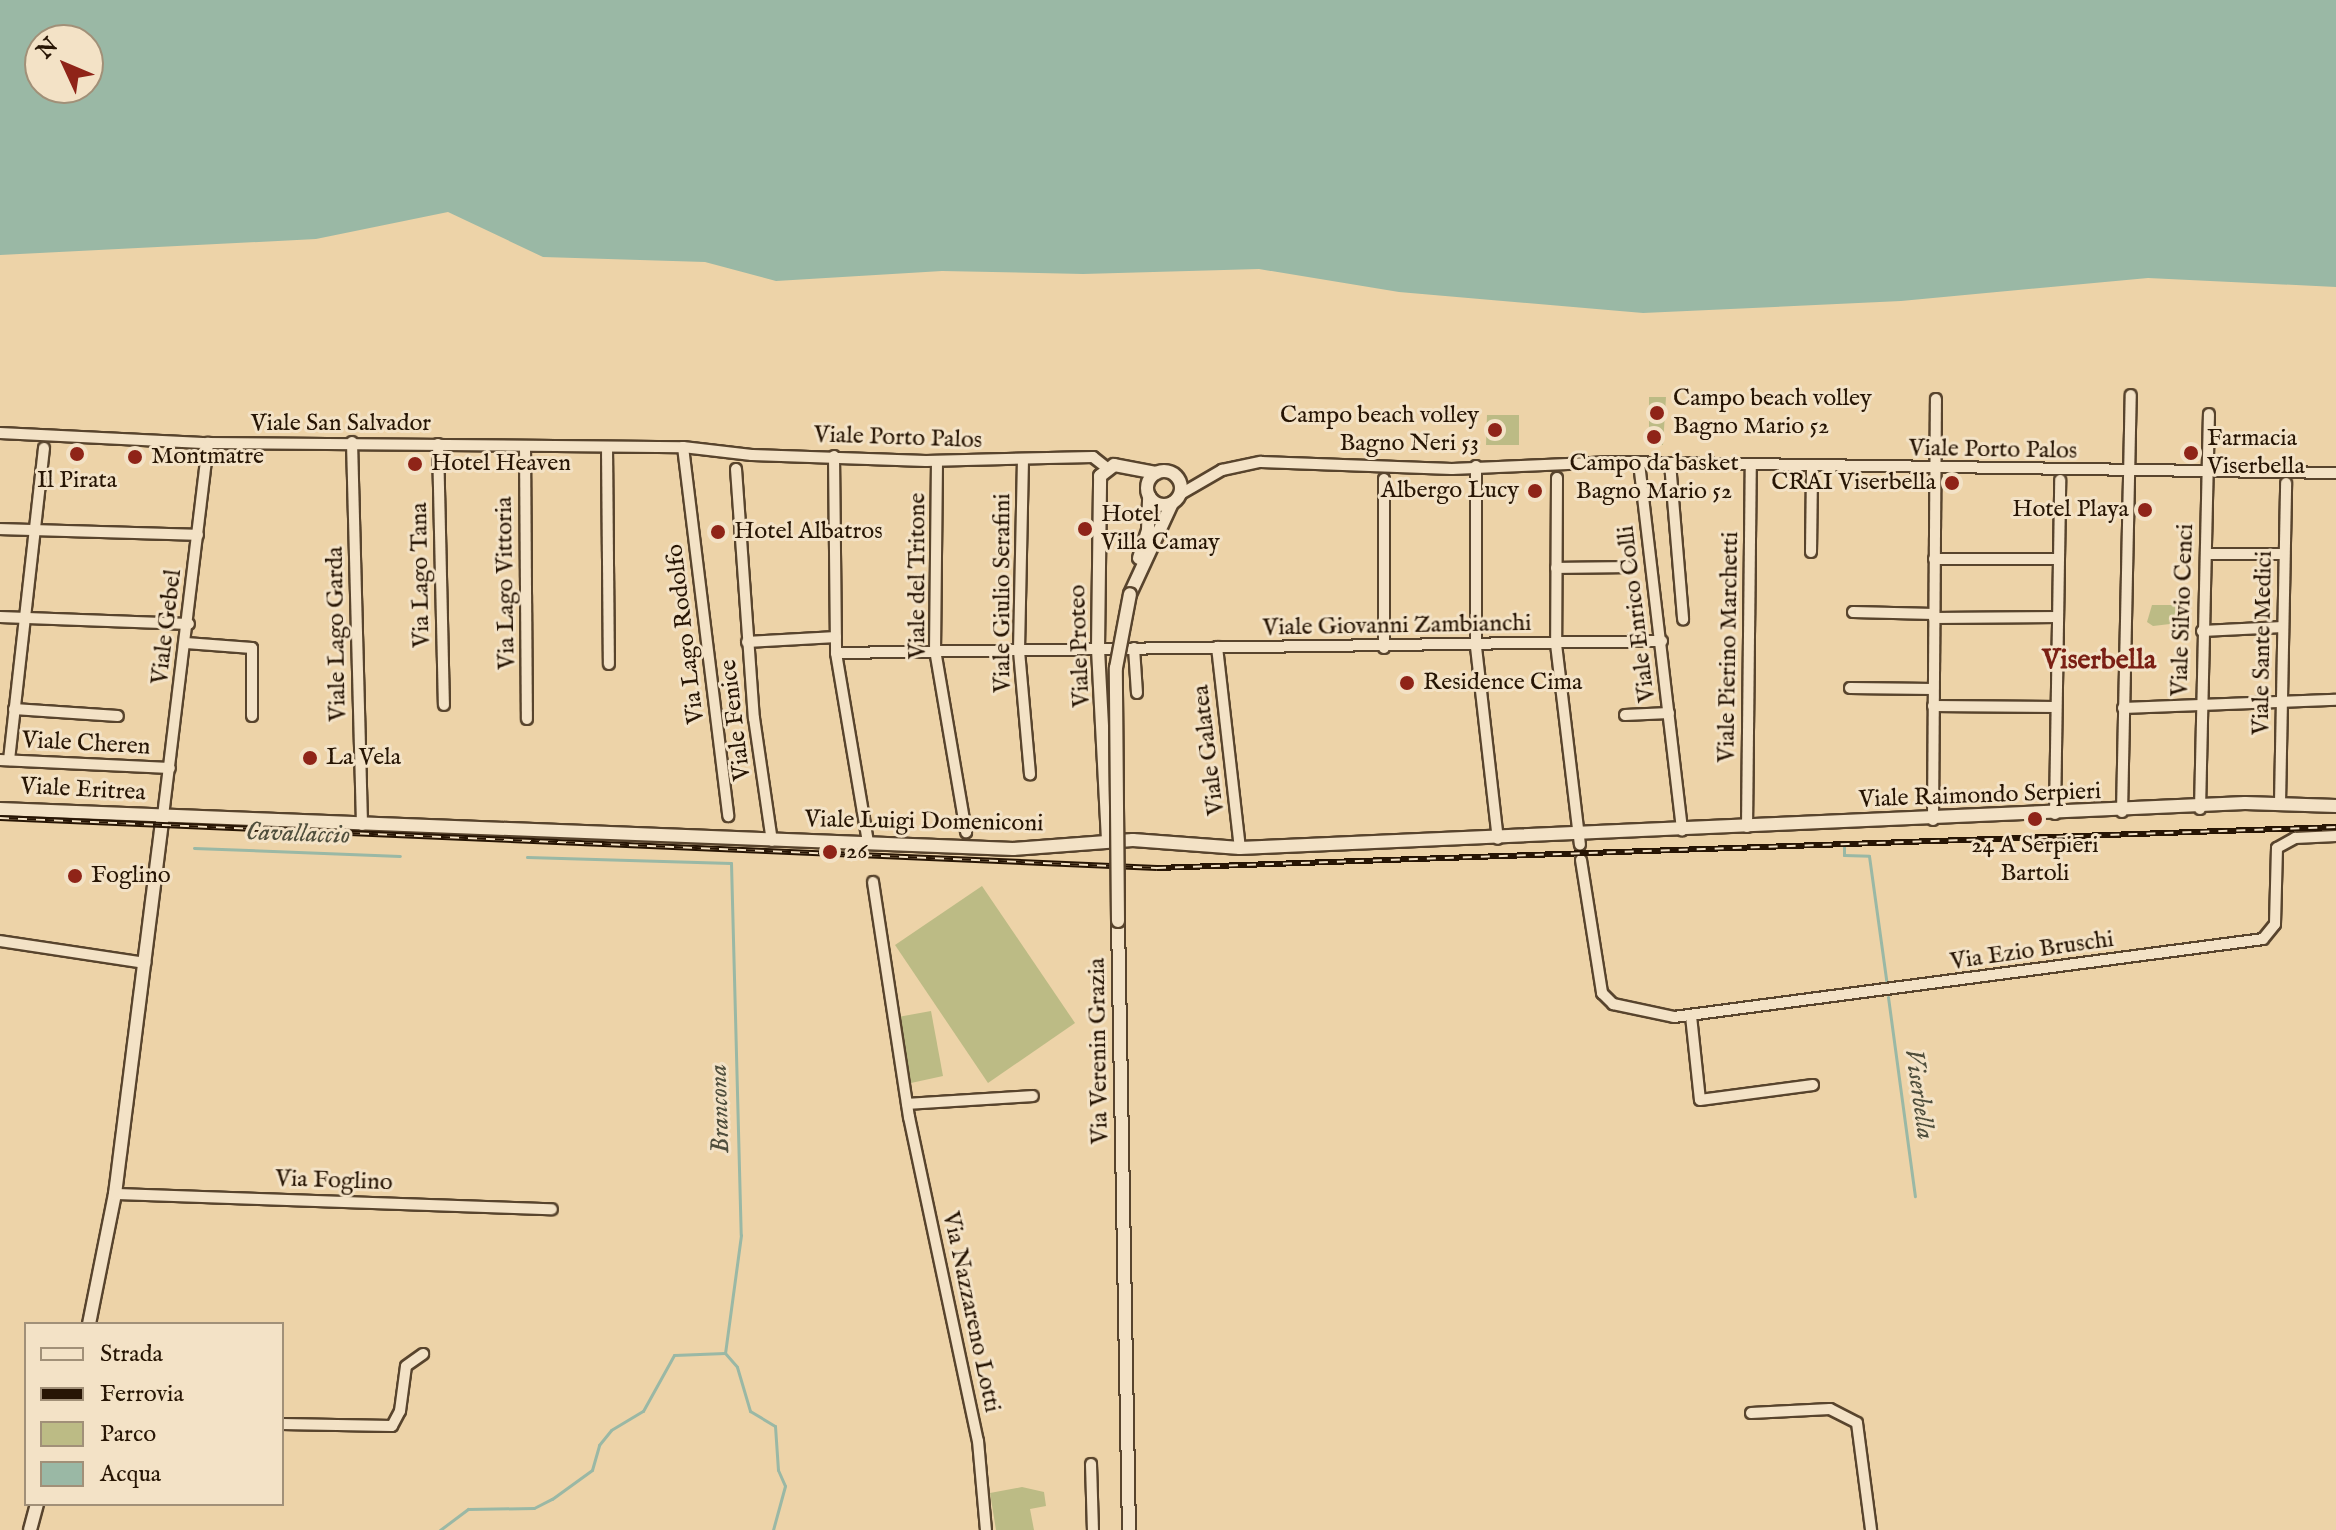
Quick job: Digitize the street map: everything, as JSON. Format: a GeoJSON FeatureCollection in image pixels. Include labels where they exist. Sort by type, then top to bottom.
{"type":"FeatureCollection","features":[{"type":"Feature","properties":{"kind":"street"},"geometry":{"type":"LineString","coordinates":[[2122,812],[2131,395]]}},
{"type":"Feature","properties":{"kind":"street"},"geometry":{"type":"LineString","coordinates":[[1933,820],[1936,399]]}},
{"type":"Feature","properties":{"kind":"street","name":"Viale Silvio Cenci"},"geometry":{"type":"LineString","coordinates":[[2200,809],[2209,414]]}},
{"type":"Feature","properties":{"kind":"street","name":"Viale San Salvador"},"geometry":{"type":"LineString","coordinates":[[0,433],[208,443],[683,447]]}},
{"type":"Feature","properties":{"kind":"street","name":"Viale Lago Garda"},"geometry":{"type":"LineString","coordinates":[[352,442],[362,825]]}},
{"type":"Feature","properties":{"kind":"street","name":"Viale Gebel"},"geometry":{"type":"LineString","coordinates":[[163,816],[189,624],[208,443]]}},
{"type":"Feature","properties":{"kind":"street","name":"Via Lago Tana"},"geometry":{"type":"LineString","coordinates":[[438,444],[444,705]]}},
{"type":"Feature","properties":{"kind":"street","name":"Via Lago Vittoria"},"geometry":{"type":"LineString","coordinates":[[525,447],[527,719]]}},
{"type":"Feature","properties":{"kind":"street"},"geometry":{"type":"LineString","coordinates":[[607,447],[609,664]]}},
{"type":"Feature","properties":{"kind":"street","name":"Viale Porto Palos"},"geometry":{"type":"LineString","coordinates":[[683,447],[937,461],[1093,457],[1107,468]]}},
{"type":"Feature","properties":{"kind":"street","name":"Via Lago Rodolfo"},"geometry":{"type":"LineString","coordinates":[[683,447],[728,816]]}},
{"type":"Feature","properties":{"kind":"street"},"geometry":{"type":"LineString","coordinates":[[4,760],[14,709],[44,448]]}},
{"type":"Feature","properties":{"kind":"street"},"geometry":{"type":"LineString","coordinates":[[834,456],[836,653],[868,843]]}},
{"type":"Feature","properties":{"kind":"street","name":"Viale Giulio Serafini"},"geometry":{"type":"LineString","coordinates":[[1023,459],[1019,651],[1030,775]]}},
{"type":"Feature","properties":{"kind":"street","name":"Viale del Tritone"},"geometry":{"type":"LineString","coordinates":[[937,461],[935,650],[966,832]]}},
{"type":"Feature","properties":{"kind":"street","name":"Viale Porto Palos"},"geometry":{"type":"LineString","coordinates":[[1175,499],[1222,470],[1247,463],[1476,466],[1670,463],[1751,467],[2336,473]]}},
{"type":"Feature","properties":{"kind":"street","name":"Viale Enrico Colli"},"geometry":{"type":"LineString","coordinates":[[1639,463],[1682,830]]}},
{"type":"Feature","properties":{"kind":"street"},"geometry":{"type":"LineString","coordinates":[[1670,463],[1683,619]]}},
{"type":"Feature","properties":{"kind":"street"},"geometry":{"type":"LineString","coordinates":[[1476,466],[1476,647],[1498,839]]}},
{"type":"Feature","properties":{"kind":"street"},"geometry":{"type":"LineString","coordinates":[[1811,552],[1812,466]]}},
{"type":"Feature","properties":{"kind":"street"},"geometry":{"type":"LineString","coordinates":[[1107,468],[1122,467],[1175,476],[1175,499],[1156,503],[1122,467]]}},
{"type":"Feature","properties":{"kind":"street","name":"Viale Pierino Marchetti"},"geometry":{"type":"LineString","coordinates":[[1747,827],[1751,467]]}},
{"type":"Feature","properties":{"kind":"street","name":"Viale Proteo"},"geometry":{"type":"LineString","coordinates":[[1107,468],[1100,476],[1098,649],[1108,840]]}},
{"type":"Feature","properties":{"kind":"street","name":"Viale Fenice"},"geometry":{"type":"LineString","coordinates":[[736,469],[747,642],[772,841]]}},
{"type":"Feature","properties":{"kind":"street","name":"Via Verenin Grazia"},"geometry":{"type":"LineString","coordinates":[[1137,573],[1148,494],[1156,473]]}},
{"type":"Feature","properties":{"kind":"street"},"geometry":{"type":"LineString","coordinates":[[1557,478],[1556,644],[1580,839]]}},
{"type":"Feature","properties":{"kind":"street"},"geometry":{"type":"LineString","coordinates":[[1384,479],[1384,648]]}},
{"type":"Feature","properties":{"kind":"street"},"geometry":{"type":"LineString","coordinates":[[2055,814],[2060,480]]}},
{"type":"Feature","properties":{"kind":"street","name":"Viale Sante Medici"},"geometry":{"type":"LineString","coordinates":[[2280,803],[2286,483]]}},
{"type":"Feature","properties":{"kind":"street","name":"Via Verenin Grazia"},"geometry":{"type":"LineString","coordinates":[[1129,1530],[1116,668],[1137,573],[1175,499]]}},
{"type":"Feature","properties":{"kind":"street"},"geometry":{"type":"LineString","coordinates":[[0,529],[198,535]]}},
{"type":"Feature","properties":{"kind":"street"},"geometry":{"type":"LineString","coordinates":[[2206,554],[2284,554]]}},
{"type":"Feature","properties":{"kind":"street"},"geometry":{"type":"LineString","coordinates":[[1934,559],[2058,559]]}},
{"type":"Feature","properties":{"kind":"street"},"geometry":{"type":"LineString","coordinates":[[1556,568],[1628,567]]}},
{"type":"Feature","properties":{"kind":"street"},"geometry":{"type":"LineString","coordinates":[[1853,612],[2058,617]]}},
{"type":"Feature","properties":{"kind":"street"},"geometry":{"type":"LineString","coordinates":[[0,617],[189,624]]}},
{"type":"Feature","properties":{"kind":"street"},"geometry":{"type":"LineString","coordinates":[[2202,631],[2283,627]]}},
{"type":"Feature","properties":{"kind":"street","name":"Viale Fenice"},"geometry":{"type":"LineString","coordinates":[[747,642],[836,637]]}},
{"type":"Feature","properties":{"kind":"street","name":"Viale Giovanni Zambianchi"},"geometry":{"type":"LineString","coordinates":[[836,653],[1217,647],[1476,647],[1662,641]]}},
{"type":"Feature","properties":{"kind":"street"},"geometry":{"type":"LineString","coordinates":[[186,643],[252,648],[252,716]]}},
{"type":"Feature","properties":{"kind":"street","name":"Viale Galatea"},"geometry":{"type":"LineString","coordinates":[[1217,647],[1240,848]]}},
{"type":"Feature","properties":{"kind":"street"},"geometry":{"type":"LineString","coordinates":[[1134,648],[1137,693]]}},
{"type":"Feature","properties":{"kind":"street"},"geometry":{"type":"LineString","coordinates":[[1850,688],[1933,689]]}},
{"type":"Feature","properties":{"kind":"street"},"geometry":{"type":"LineString","coordinates":[[2123,708],[2336,700]]}},
{"type":"Feature","properties":{"kind":"street"},"geometry":{"type":"LineString","coordinates":[[1933,706],[2056,707]]}},
{"type":"Feature","properties":{"kind":"street"},"geometry":{"type":"LineString","coordinates":[[14,709],[118,716]]}},
{"type":"Feature","properties":{"kind":"street","name":"Viale Enrico Colli"},"geometry":{"type":"LineString","coordinates":[[1625,715],[1669,713]]}},
{"type":"Feature","properties":{"kind":"street","name":"Viale Cheren"},"geometry":{"type":"LineString","coordinates":[[4,760],[170,768]]}},
{"type":"Feature","properties":{"kind":"street","name":"Viale Raimondo Serpieri"},"geometry":{"type":"LineString","coordinates":[[1682,830],[2280,803],[2336,806]]}},
{"type":"Feature","properties":{"kind":"street","name":"Viale Eritrea"},"geometry":{"type":"LineString","coordinates":[[0,809],[163,816]]}},
{"type":"Feature","properties":{"kind":"street"},"geometry":{"type":"LineString","coordinates":[[89,1322],[115,1194],[163,816]]}},
{"type":"Feature","properties":{"kind":"street","name":"Viale Luigi Domeniconi"},"geometry":{"type":"LineString","coordinates":[[163,816],[1013,849],[1108,840],[1240,848],[1580,839],[1682,830]]}},
{"type":"Feature","properties":{"kind":"street","name":"Via Ezio Bruschi"},"geometry":{"type":"LineString","coordinates":[[1581,860],[1601,987],[1613,1004],[1653,1015],[1691,1016],[2263,939],[2275,924],[2277,848],[2295,838],[2336,836]]}},
{"type":"Feature","properties":{"kind":"street","name":"Via Nazzareno Lotti"},"geometry":{"type":"LineString","coordinates":[[873,882],[907,1104],[978,1441],[986,1530]]}},
{"type":"Feature","properties":{"kind":"street"},"geometry":{"type":"LineString","coordinates":[[0,941],[145,963]]}},
{"type":"Feature","properties":{"kind":"street"},"geometry":{"type":"LineString","coordinates":[[1691,1016],[1700,1100],[1813,1085]]}},
{"type":"Feature","properties":{"kind":"street"},"geometry":{"type":"LineString","coordinates":[[907,1104],[1033,1096]]}},
{"type":"Feature","properties":{"kind":"street","name":"Via Foglino"},"geometry":{"type":"LineString","coordinates":[[115,1194],[552,1209]]}},
{"type":"Feature","properties":{"kind":"street"},"geometry":{"type":"LineString","coordinates":[[284,1424],[392,1426],[400,1411],[406,1366],[423,1354]]}},
{"type":"Feature","properties":{"kind":"street"},"geometry":{"type":"LineString","coordinates":[[1751,1413],[1830,1409],[1857,1423],[1871,1530]]}},
{"type":"Feature","properties":{"kind":"street"},"geometry":{"type":"LineString","coordinates":[[1091,1464],[1093,1530]]}},
{"type":"Feature","properties":{"kind":"street"},"geometry":{"type":"LineString","coordinates":[[30,1530],[36,1506]]}},
{"type":"Feature","properties":{"kind":"green space","name":"Campo beach volley Bagno Mario 52"},"geometry":{"type":"Polygon","coordinates":[[[1649,397],[1666,397],[1663,445],[1646,445],[1646,430],[1654,429],[1649,428],[1649,397]]]}},
{"type":"Feature","properties":{"kind":"green space"},"geometry":{"type":"Polygon","coordinates":[[[1487,415],[1519,415],[1519,445],[1486,445],[1487,415]]]}},
{"type":"Feature","properties":{"kind":"green space"},"geometry":{"type":"Polygon","coordinates":[[[2152,605],[2181,605],[2187,622],[2153,626],[2147,622],[2152,605]]]}},
{"type":"Feature","properties":{"kind":"green space"},"geometry":{"type":"Polygon","coordinates":[[[982,886],[1075,1023],[988,1083],[895,945],[982,886]]]}},
{"type":"Feature","properties":{"kind":"green space"},"geometry":{"type":"Polygon","coordinates":[[[931,1011],[943,1076],[911,1083],[898,1017],[931,1011]]]}},
{"type":"Feature","properties":{"kind":"green space"},"geometry":{"type":"Polygon","coordinates":[[[1022,1487],[1044,1492],[1046,1506],[1030,1509],[1034,1530],[996,1530],[990,1493],[1022,1487]]]}},
{"type":"Feature","properties":{"kind":"water"},"geometry":{"type":"Polygon","coordinates":[[[0,0],[2336,0],[2336,287],[2148,278],[1901,301],[1643,313],[1399,292],[1259,269],[1083,274],[942,271],[776,281],[705,262],[543,257],[448,212],[316,239],[0,255],[0,0]]]}},
{"type":"Feature","properties":{"kind":"waterway","name":"Viserbella"},"geometry":{"type":"LineString","coordinates":[[1844,846],[1844,855],[1869,856],[1887,986]]}},
{"type":"Feature","properties":{"kind":"waterway","name":"Cavallaccio"},"geometry":{"type":"LineString","coordinates":[[194,848],[400,856]]}},
{"type":"Feature","properties":{"kind":"waterway","name":"Brancona"},"geometry":{"type":"LineString","coordinates":[[527,857],[731,863],[741,1235],[725,1353]]}},
{"type":"Feature","properties":{"kind":"waterway","name":"Viserbella"},"geometry":{"type":"LineString","coordinates":[[1888,997],[1915,1196]]}},
{"type":"Feature","properties":{"kind":"waterway","name":"Brancona"},"geometry":{"type":"LineString","coordinates":[[725,1353],[737,1367],[750,1411],[775,1426],[778,1470],[785,1486],[773,1530]]}},
{"type":"Feature","properties":{"kind":"waterway","name":"Brancona"},"geometry":{"type":"LineString","coordinates":[[440,1530],[468,1509],[534,1508],[552,1499],[592,1470],[599,1445],[611,1430],[643,1411],[674,1355],[725,1353]]}},
{"type":"Feature","properties":{"kind":"railway"},"geometry":{"type":"LineString","coordinates":[[0,818],[1157,868],[2336,827]]}},
{"type":"Feature","properties":{"kind":"place","name":"Campo beach volley Bagno Mario 52"},"geometry":{"type":"Point","coordinates":[1657,413]}},
{"type":"Feature","properties":{"kind":"place","name":"Campo beach volley Bagno Neri 53"},"geometry":{"type":"Point","coordinates":[1495,430]}},
{"type":"Feature","properties":{"kind":"place","name":"Campo da basket Bagno Mario 52"},"geometry":{"type":"Point","coordinates":[1654,437]}},
{"type":"Feature","properties":{"kind":"place","name":"Farmacia Viserbella"},"geometry":{"type":"Point","coordinates":[2191,453]}},
{"type":"Feature","properties":{"kind":"place","name":"Il Pirata"},"geometry":{"type":"Point","coordinates":[77,454]}},
{"type":"Feature","properties":{"kind":"place","name":"Montmatre"},"geometry":{"type":"Point","coordinates":[135,457]}},
{"type":"Feature","properties":{"kind":"place","name":"Hotel Heaven"},"geometry":{"type":"Point","coordinates":[415,464]}},
{"type":"Feature","properties":{"kind":"place","name":"CRAI Viserbella"},"geometry":{"type":"Point","coordinates":[1952,483]}},
{"type":"Feature","properties":{"kind":"place","name":"Albergo Lucy"},"geometry":{"type":"Point","coordinates":[1535,491]}},
{"type":"Feature","properties":{"kind":"place","name":"Hotel Playa"},"geometry":{"type":"Point","coordinates":[2145,510]}},
{"type":"Feature","properties":{"kind":"place","name":"Hotel Villa Camay"},"geometry":{"type":"Point","coordinates":[1085,529]}},
{"type":"Feature","properties":{"kind":"place","name":"Hotel Albatros"},"geometry":{"type":"Point","coordinates":[718,532]}},
{"type":"Feature","properties":{"kind":"place","name":"Residence Cima"},"geometry":{"type":"Point","coordinates":[1407,683]}},
{"type":"Feature","properties":{"kind":"place","name":"La Vela"},"geometry":{"type":"Point","coordinates":[310,758]}},
{"type":"Feature","properties":{"kind":"place","name":"24 A Serpieri Bartoli"},"geometry":{"type":"Point","coordinates":[2035,819]}},
{"type":"Feature","properties":{"kind":"place","name":"26"},"geometry":{"type":"Point","coordinates":[830,852]}},
{"type":"Feature","properties":{"kind":"place","name":"Foglino"},"geometry":{"type":"Point","coordinates":[75,876]}},
{"type":"Feature","properties":{"kind":"district","name":"Viserbella"},"geometry":{"type":"Point","coordinates":[2099,661]}}]}
